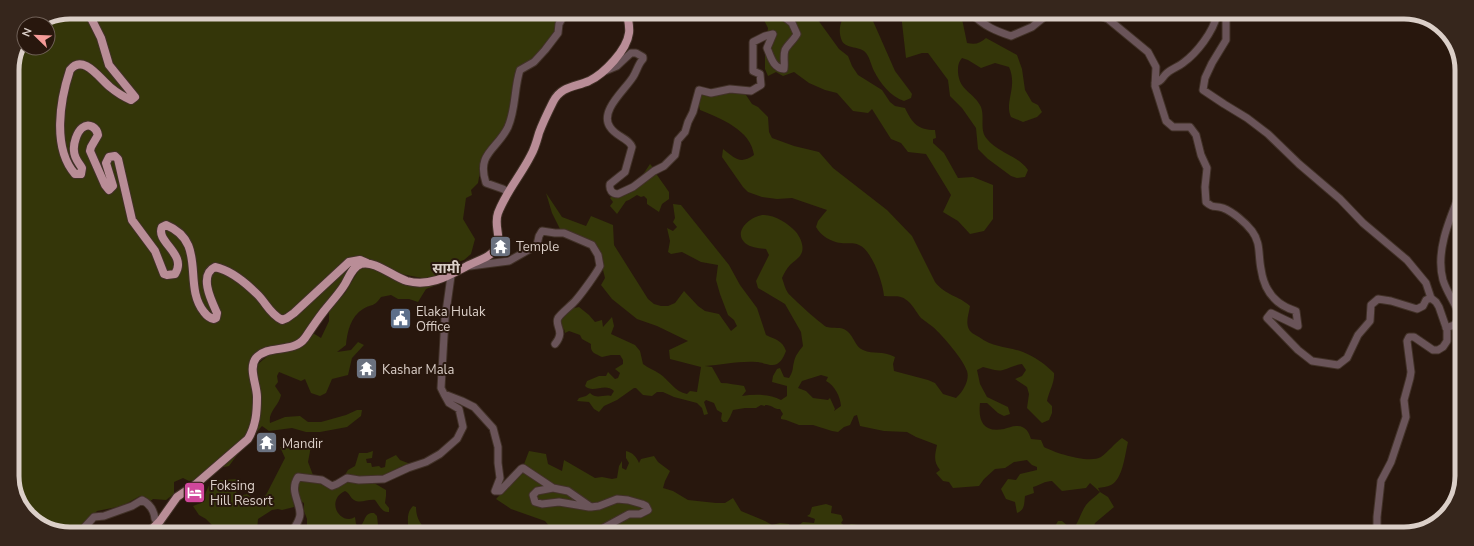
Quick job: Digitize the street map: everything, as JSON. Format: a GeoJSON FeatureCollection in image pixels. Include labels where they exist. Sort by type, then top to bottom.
{"type":"FeatureCollection","features":[{"type":"Feature","properties":{"kind":"main road"},"geometry":{"type":"LineString","coordinates":[[92,19],[98,31],[109,65],[134,97],[132,100],[125,97],[109,86],[88,67],[80,64],[73,66],[70,70],[62,101],[62,142],[67,164],[75,174],[81,174],[82,168],[77,161],[74,151],[75,142],[83,127],[87,126],[95,128],[98,131],[98,135],[91,147],[90,152],[105,185],[108,189],[112,188],[113,183],[106,163],[109,157],[113,156],[116,157],[132,220],[155,251],[164,274],[175,274],[178,270],[177,258],[161,234],[160,229],[166,226],[183,236],[187,242],[193,260],[196,300],[208,316],[214,319],[217,316],[207,287],[209,272],[215,267],[225,271],[246,284],[258,295],[271,313],[282,320],[294,313],[350,262],[360,260],[372,264],[405,280],[429,283],[451,276],[488,256],[498,247],[499,240],[497,219],[508,192],[533,152],[539,132],[554,99],[565,88],[591,80],[619,55],[625,46],[630,33],[628,19]]}},
{"type":"Feature","properties":{"kind":"main road"},"geometry":{"type":"LineString","coordinates":[[154,527],[160,521],[176,497],[196,484],[239,448],[250,436],[255,424],[256,416],[257,387],[252,367],[255,360],[264,352],[298,345],[344,287],[356,266],[367,263]]}},
{"type":"Feature","properties":{"kind":"street"},"geometry":{"type":"LineString","coordinates":[[508,192],[486,183],[483,171],[485,157],[503,137],[513,115],[517,80],[520,70],[534,62],[545,50],[558,33],[559,24],[562,19]]}},
{"type":"Feature","properties":{"kind":"street"},"geometry":{"type":"LineString","coordinates":[[602,71],[617,66],[634,52],[643,57],[633,77],[612,103],[608,117],[608,124],[612,130],[617,135],[629,142],[632,147],[625,172],[610,184],[610,189],[612,192],[618,194],[633,187],[654,171],[664,166],[675,156],[678,140],[685,132],[688,122],[694,112],[698,90],[711,93],[730,88],[751,91],[761,85],[760,74],[753,71],[753,42],[773,34],[767,49],[775,65],[780,69],[784,69],[786,48],[794,40],[797,34],[792,23],[787,19]]}},
{"type":"Feature","properties":{"kind":"street"},"geometry":{"type":"LineString","coordinates":[[977,19],[994,30],[1011,36],[1032,27],[1042,19]]}},
{"type":"Feature","properties":{"kind":"street"},"geometry":{"type":"LineString","coordinates":[[1108,19],[1148,52],[1156,67],[1155,86],[1166,122],[1174,127],[1190,127],[1196,135],[1201,154],[1207,168],[1205,186],[1206,202],[1213,207],[1222,208],[1236,216],[1251,230],[1258,242],[1261,269],[1266,288],[1274,299],[1287,309],[1296,311],[1298,326],[1271,314],[1268,318],[1298,350],[1312,361],[1338,364],[1347,358],[1358,335],[1370,321],[1371,306],[1378,299],[1391,301],[1417,309],[1423,306],[1426,300],[1431,298]]}},
{"type":"Feature","properties":{"kind":"street"},"geometry":{"type":"LineString","coordinates":[[1155,83],[1161,81],[1167,72],[1183,63],[1202,43],[1216,19]]}},
{"type":"Feature","properties":{"kind":"street"},"geometry":{"type":"LineString","coordinates":[[1226,19],[1226,40],[1207,73],[1203,90],[1247,118],[1268,134],[1288,155],[1340,199],[1363,223],[1407,260],[1426,283],[1431,298],[1439,307],[1446,328],[1447,341],[1443,347],[1438,350],[1433,350],[1414,337],[1409,338],[1406,341],[1411,372],[1404,400],[1406,418],[1391,462],[1381,481],[1377,527]]}},
{"type":"Feature","properties":{"kind":"street"},"geometry":{"type":"LineString","coordinates":[[1455,208],[1443,242],[1440,269],[1455,307]]}},
{"type":"Feature","properties":{"kind":"street"},"geometry":{"type":"LineString","coordinates":[[466,267],[509,261],[537,246],[539,236],[542,231],[564,233],[579,238],[585,243],[592,245],[598,255],[600,266],[577,300],[558,319],[557,324],[560,330],[559,339],[555,344]]}},
{"type":"Feature","properties":{"kind":"street"},"geometry":{"type":"LineString","coordinates":[[295,527],[300,514],[295,497],[295,482],[298,477],[322,480],[332,486],[346,478],[367,480],[384,479],[426,462],[440,454],[457,439],[463,427],[459,409],[449,403],[441,388],[444,324],[451,276]]}},
{"type":"Feature","properties":{"kind":"street"},"geometry":{"type":"LineString","coordinates":[[1446,328],[1455,324]]}},
{"type":"Feature","properties":{"kind":"street"},"geometry":{"type":"LineString","coordinates":[[444,394],[474,407],[493,428],[498,447],[500,478],[495,491],[500,491],[523,468],[553,488]]}},
{"type":"Feature","properties":{"kind":"street"},"geometry":{"type":"LineString","coordinates":[[591,507],[568,491],[553,488],[537,491],[533,495],[535,502],[542,504],[559,502],[591,507],[599,506],[617,499],[642,504],[646,506],[648,510],[640,514],[629,514],[605,527]]}},
{"type":"Feature","properties":{"kind":"street"},"geometry":{"type":"LineString","coordinates":[[84,527],[94,517],[104,516],[132,506],[142,500],[149,504],[155,514],[156,519],[160,521]]}},
{"type":"Feature","properties":{"kind":"shaded area"},"geometry":{"type":"Polygon","coordinates":[[[70,19],[559,19],[556,32],[534,59],[518,70],[510,115],[500,138],[483,155],[478,183],[471,190],[472,195],[466,198],[463,219],[475,239],[471,254],[464,260],[458,262],[452,268],[437,276],[427,279],[396,273],[364,257],[358,262],[344,283],[320,311],[308,330],[321,338],[329,321],[329,311],[345,293],[360,268],[363,266],[380,271],[391,277],[437,282],[434,286],[426,289],[418,302],[409,299],[398,299],[391,295],[381,297],[374,304],[366,307],[355,316],[350,325],[346,345],[337,352],[351,350],[358,342],[364,345],[352,358],[348,375],[332,379],[326,393],[320,396],[311,393],[305,379],[301,381],[279,372],[277,376],[278,382],[275,386],[281,395],[272,412],[270,423],[285,417],[300,416],[308,422],[321,422],[346,415],[357,410],[362,410],[361,416],[347,427],[320,432],[306,432],[292,428],[269,431],[262,426],[229,466],[224,467],[222,464],[255,430],[257,365],[271,353],[256,355],[255,390],[252,416],[250,427],[245,437],[195,480],[189,481],[183,478],[174,482],[174,494],[166,500],[153,499],[148,503],[148,499],[140,496],[122,506],[97,511],[82,527],[63,527],[47,522],[39,517],[26,502],[19,480],[21,56],[56,56],[56,21],[70,19]]]}},
{"type":"Feature","properties":{"kind":"shaded area"},"geometry":{"type":"Polygon","coordinates":[[[764,19],[818,20],[839,49],[848,56],[858,75],[882,90],[890,102],[895,106],[905,108],[910,118],[916,125],[924,129],[935,130],[936,138],[933,139],[933,143],[944,153],[958,178],[973,177],[993,185],[993,219],[984,231],[970,234],[958,221],[943,212],[951,195],[926,154],[908,152],[901,143],[891,139],[872,109],[868,113],[853,111],[837,93],[825,90],[809,83],[794,72],[783,76],[776,72],[768,76],[765,69],[765,50],[768,28],[764,19]]]}},
{"type":"Feature","properties":{"kind":"shaded area"},"geometry":{"type":"Polygon","coordinates":[[[873,19],[895,71],[912,94],[911,98],[904,101],[890,93],[876,76],[866,53],[861,49],[844,44],[841,38],[840,30],[842,20],[873,19]]]}},
{"type":"Feature","properties":{"kind":"shaded area"},"geometry":{"type":"Polygon","coordinates":[[[902,19],[962,19],[967,43],[978,43],[986,38],[1017,55],[1022,69],[1025,90],[1032,102],[1038,105],[1042,112],[1037,117],[1023,122],[1011,117],[1009,111],[1012,81],[1009,67],[995,63],[981,68],[962,58],[958,65],[958,72],[961,83],[981,107],[983,132],[987,139],[997,148],[1024,165],[1028,170],[1025,177],[1017,178],[1011,176],[988,159],[978,149],[976,128],[962,108],[950,96],[948,80],[928,53],[922,53],[906,58],[902,19]]]}},
{"type":"Feature","properties":{"kind":"shaded area"},"geometry":{"type":"Polygon","coordinates":[[[701,92],[744,92],[752,104],[758,107],[768,117],[769,132],[772,138],[794,146],[819,152],[833,168],[887,210],[912,236],[939,287],[966,302],[970,306],[967,322],[971,332],[984,341],[1023,352],[1043,363],[1054,373],[1054,380],[1047,401],[1052,406],[1052,413],[1049,420],[1042,423],[1027,408],[1029,394],[1027,387],[1015,379],[1022,376],[1026,370],[1022,364],[1000,370],[983,367],[977,370],[980,384],[987,397],[1008,407],[1010,414],[1004,416],[998,413],[987,403],[980,403],[980,415],[983,424],[991,429],[997,430],[1019,426],[1028,432],[1031,439],[1041,440],[1044,447],[1064,455],[1089,459],[1101,457],[1122,438],[1128,442],[1123,466],[1115,482],[1109,486],[1098,488],[1100,492],[1090,483],[1086,488],[1062,491],[1052,481],[1045,482],[1033,487],[1034,493],[1025,496],[1023,508],[1017,513],[1015,502],[1006,499],[1001,489],[1008,479],[1016,480],[1020,474],[1037,470],[1037,467],[1032,465],[1027,460],[1014,462],[1005,468],[995,469],[979,486],[953,488],[949,482],[943,481],[936,473],[940,470],[935,461],[937,445],[907,432],[884,431],[860,426],[857,415],[854,416],[850,425],[844,427],[838,432],[813,425],[799,425],[781,419],[783,414],[780,409],[767,405],[761,405],[756,408],[733,410],[727,422],[723,422],[721,419],[722,413],[717,410],[714,403],[706,400],[704,402],[708,414],[704,415],[702,408],[697,403],[674,397],[663,392],[657,392],[652,396],[643,395],[636,388],[604,406],[599,412],[594,409],[589,402],[577,401],[579,398],[590,393],[595,396],[611,396],[614,391],[610,389],[592,389],[585,386],[587,381],[599,376],[606,376],[608,372],[615,379],[618,378],[620,373],[615,369],[623,364],[623,360],[620,355],[602,357],[591,349],[591,344],[582,339],[580,335],[569,331],[565,333],[564,329],[561,328],[558,322],[570,309],[579,307],[595,322],[602,320],[603,327],[612,317],[614,326],[611,334],[635,345],[640,351],[643,364],[663,376],[683,393],[687,394],[690,391],[697,392],[701,367],[670,359],[669,350],[688,341],[657,326],[637,319],[612,299],[601,285],[605,278],[597,246],[560,229],[552,213],[546,193],[562,217],[586,226],[591,216],[613,225],[614,245],[648,299],[654,304],[668,306],[675,303],[684,291],[698,306],[705,311],[719,314],[731,331],[737,326],[734,320],[728,315],[720,294],[716,280],[718,265],[701,262],[682,252],[671,254],[668,252],[670,241],[667,228],[673,231],[677,227],[673,222],[675,218],[673,204],[681,205],[729,265],[740,285],[757,308],[766,335],[781,342],[786,351],[782,360],[775,365],[750,362],[705,366],[712,367],[721,383],[744,386],[746,391],[742,396],[762,395],[781,400],[787,396],[787,386],[772,382],[773,376],[777,369],[780,368],[784,377],[789,378],[795,358],[803,346],[801,332],[785,304],[758,288],[756,281],[769,255],[766,249],[750,246],[745,243],[742,238],[742,229],[745,224],[754,218],[764,215],[777,218],[786,223],[796,232],[800,239],[802,244],[802,252],[785,272],[782,278],[788,293],[814,317],[827,327],[847,331],[860,349],[895,357],[893,364],[894,371],[935,383],[943,394],[956,398],[965,386],[968,374],[965,366],[957,354],[933,327],[921,318],[912,305],[907,301],[901,297],[884,296],[882,283],[876,268],[864,248],[859,245],[834,241],[823,236],[818,230],[816,227],[818,221],[827,210],[792,198],[777,199],[762,197],[748,192],[743,187],[722,157],[723,149],[738,159],[745,160],[754,155],[752,146],[741,132],[733,126],[700,110],[698,102],[701,92]],[[821,375],[802,381],[798,388],[806,391],[813,398],[828,400],[830,398],[835,409],[834,411],[841,406],[834,388],[826,381],[828,377],[821,375]]]}},
{"type":"Feature","properties":{"kind":"shaded area"},"geometry":{"type":"Polygon","coordinates":[[[650,164],[669,192],[669,199],[662,204],[659,212],[647,204],[647,199],[644,196],[641,197],[637,195],[626,201],[617,214],[610,206],[613,202],[610,198],[612,196],[616,197],[624,195],[643,182],[644,173],[650,164]]]}},
{"type":"Feature","properties":{"kind":"shaded area"},"geometry":{"type":"Polygon","coordinates":[[[311,446],[308,462],[313,475],[296,473],[293,489],[294,507],[282,510],[272,510],[258,519],[257,527],[214,527],[206,519],[199,515],[193,506],[201,503],[211,481],[237,479],[236,497],[247,494],[256,501],[266,495],[285,458],[280,447],[311,446]]]}},
{"type":"Feature","properties":{"kind":"shaded area"},"geometry":{"type":"Polygon","coordinates":[[[373,451],[372,458],[366,459],[367,463],[371,463],[372,467],[385,467],[386,460],[396,455],[400,460],[413,465],[387,477],[343,478],[348,470],[355,466],[359,453],[373,451]]]}},
{"type":"Feature","properties":{"kind":"shaded area"},"geometry":{"type":"Polygon","coordinates":[[[529,451],[546,454],[548,464],[562,471],[564,460],[595,478],[602,477],[612,479],[617,478],[619,466],[622,461],[622,468],[626,470],[629,463],[626,458],[626,451],[634,455],[639,463],[641,459],[654,456],[658,462],[670,471],[663,488],[673,491],[688,500],[725,503],[733,498],[741,511],[772,525],[780,523],[789,524],[790,527],[550,527],[545,521],[511,509],[496,499],[521,472],[529,451]]]}},
{"type":"Feature","properties":{"kind":"shaded area"},"geometry":{"type":"Polygon","coordinates":[[[300,479],[326,485],[346,481],[374,483],[386,490],[385,503],[389,508],[389,512],[384,511],[375,500],[356,501],[345,491],[340,494],[337,499],[335,503],[336,508],[340,516],[344,518],[351,519],[355,517],[356,524],[359,527],[307,527],[304,503],[299,498],[297,492],[300,479]]]}},
{"type":"Feature","properties":{"kind":"shaded area"},"geometry":{"type":"Polygon","coordinates":[[[1100,492],[1108,497],[1114,507],[1095,523],[1094,527],[1074,527],[1086,505],[1100,492]]]}},
{"type":"Feature","properties":{"kind":"shaded area"},"geometry":{"type":"Polygon","coordinates":[[[826,504],[832,506],[831,513],[841,515],[843,520],[841,523],[846,527],[793,527],[803,522],[814,523],[815,519],[807,516],[810,514],[812,507],[826,504]]]}},
{"type":"Feature","properties":{"kind":"shaded area"},"geometry":{"type":"Polygon","coordinates":[[[413,506],[416,507],[417,515],[424,527],[408,527],[408,515],[413,506]]]}},
{"type":"Feature","properties":{"kind":"shaded area"},"geometry":{"type":"Polygon","coordinates":[[[370,513],[374,513],[377,516],[378,525],[382,527],[359,527],[366,516],[370,513]]]}},
{"type":"Feature","properties":{"kind":"shaded area"},"geometry":{"type":"Polygon","coordinates":[[[1058,521],[1062,521],[1069,527],[1055,527],[1058,521]]]}},
{"type":"Feature","properties":{"kind":"shaded area"},"geometry":{"type":"Polygon","coordinates":[[[851,524],[872,527],[846,527],[851,524]]]}},
{"type":"Feature","properties":{"kind":"place","name":"Temple"},"geometry":{"type":"Point","coordinates":[501,246]}},
{"type":"Feature","properties":{"kind":"place","name":"Elaka Hulak Office"},"geometry":{"type":"Point","coordinates":[401,318]}},
{"type":"Feature","properties":{"kind":"place","name":"Kashar Mala"},"geometry":{"type":"Point","coordinates":[366,369]}},
{"type":"Feature","properties":{"kind":"place","name":"Mandir"},"geometry":{"type":"Point","coordinates":[266,443]}},
{"type":"Feature","properties":{"kind":"place","name":"Foksing Hill Resort"},"geometry":{"type":"Point","coordinates":[194,492]}},
{"type":"Feature","properties":{"kind":"district","name":"सामी"},"geometry":{"type":"Point","coordinates":[446,268]}}]}
